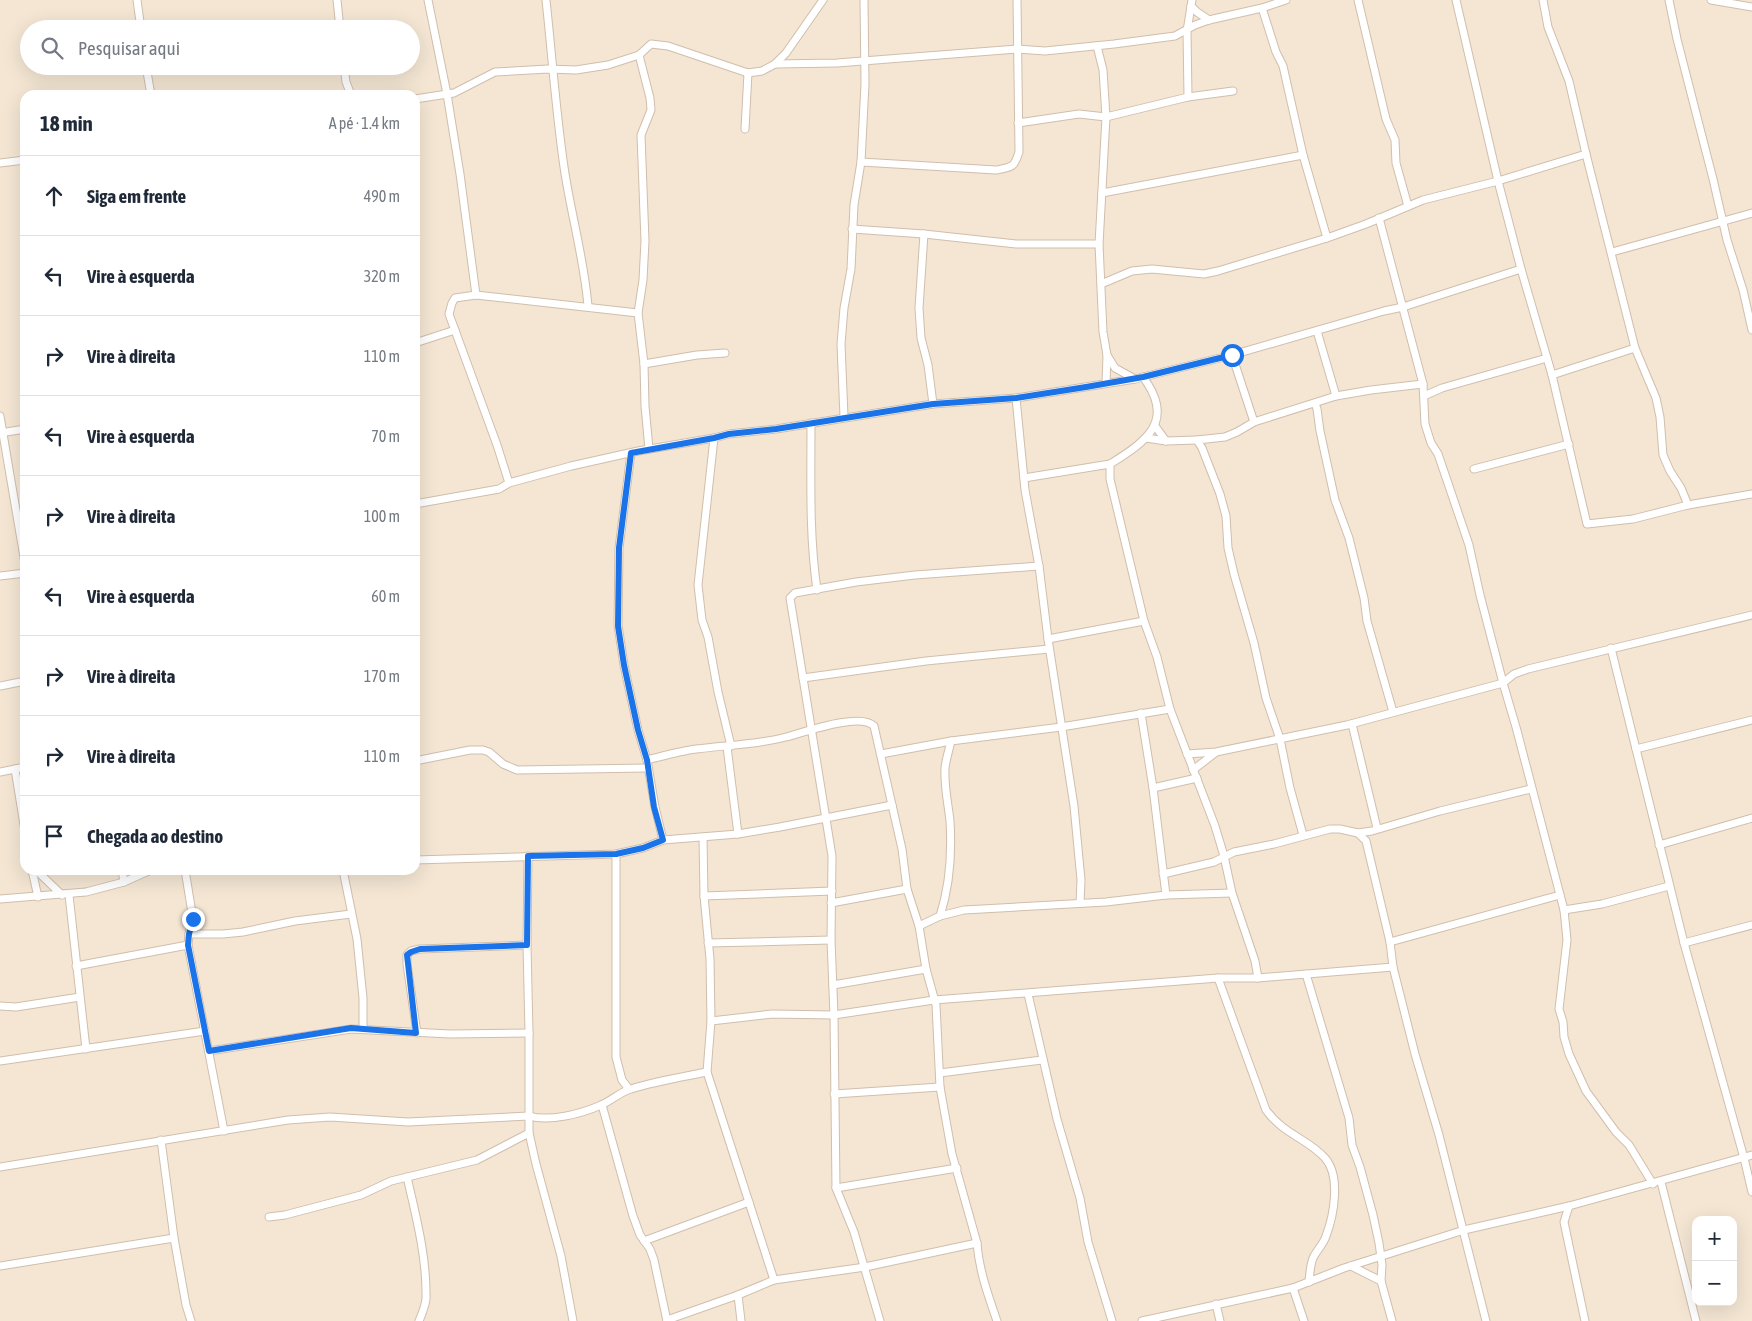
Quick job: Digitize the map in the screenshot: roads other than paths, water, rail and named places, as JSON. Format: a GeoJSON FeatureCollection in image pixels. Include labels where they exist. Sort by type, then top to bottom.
{"type":"FeatureCollection","features":[{"type":"Feature","properties":{"kind":"street"},"geometry":{"type":"LineString","coordinates":[[137,0],[140,20]]}},
{"type":"Feature","properties":{"kind":"street"},"geometry":{"type":"LineString","coordinates":[[337,0],[339,20]]}},
{"type":"Feature","properties":{"kind":"street"},"geometry":{"type":"LineString","coordinates":[[428,0],[447,94],[476,295]]}},
{"type":"Feature","properties":{"kind":"street"},"geometry":{"type":"LineString","coordinates":[[546,0],[564,166],[571,209],[581,249],[588,306]]}},
{"type":"Feature","properties":{"kind":"street"},"geometry":{"type":"LineString","coordinates":[[420,98],[447,94],[463,89],[495,72],[506,70],[576,70],[608,65],[639,55],[651,44],[668,46],[748,73],[762,71],[776,64],[786,53],[823,0]]}},
{"type":"Feature","properties":{"kind":"street"},"geometry":{"type":"LineString","coordinates":[[844,417],[841,344],[844,308],[851,269],[854,205],[861,162],[865,61],[864,0]]}},
{"type":"Feature","properties":{"kind":"street"},"geometry":{"type":"LineString","coordinates":[[861,162],[996,170],[1011,167],[1015,163],[1019,152],[1017,0]]}},
{"type":"Feature","properties":{"kind":"street"},"geometry":{"type":"LineString","coordinates":[[776,64],[837,64],[1017,49],[1045,51],[1097,46],[1175,36],[1209,20],[1262,8],[1286,0]]}},
{"type":"Feature","properties":{"kind":"street"},"geometry":{"type":"LineString","coordinates":[[1358,0],[1386,119],[1395,140],[1396,163],[1408,206]]}},
{"type":"Feature","properties":{"kind":"street"},"geometry":{"type":"LineString","coordinates":[[1456,0],[1498,181],[1552,375],[1587,524],[1610,522],[1619,519],[1633,519],[1688,505],[1752,494]]}},
{"type":"Feature","properties":{"kind":"street"},"geometry":{"type":"LineString","coordinates":[[1544,0],[1548,27],[1569,81],[1635,348],[1656,398],[1660,417],[1663,454],[1688,505]]}},
{"type":"Feature","properties":{"kind":"street"},"geometry":{"type":"LineString","coordinates":[[1669,0],[1723,222],[1743,290],[1752,330]]}},
{"type":"Feature","properties":{"kind":"street"},"geometry":{"type":"LineString","coordinates":[[1711,0],[1752,7]]}},
{"type":"Feature","properties":{"kind":"street"},"geometry":{"type":"LineString","coordinates":[[1191,3],[1196,12],[1209,20]]}},
{"type":"Feature","properties":{"kind":"street"},"geometry":{"type":"LineString","coordinates":[[1188,97],[1187,31],[1191,3]]}},
{"type":"Feature","properties":{"kind":"street"},"geometry":{"type":"LineString","coordinates":[[1262,8],[1276,52],[1283,66],[1303,155],[1327,238]]}},
{"type":"Feature","properties":{"kind":"street"},"geometry":{"type":"LineString","coordinates":[[1097,46],[1103,70],[1106,116],[1099,244],[1103,332],[1107,355],[1106,383]]}},
{"type":"Feature","properties":{"kind":"street"},"geometry":{"type":"LineString","coordinates":[[639,55],[650,98],[651,110],[641,135],[645,241],[643,280],[638,313],[644,364],[649,450]]}},
{"type":"Feature","properties":{"kind":"street"},"geometry":{"type":"LineString","coordinates":[[745,129],[748,73]]}},
{"type":"Feature","properties":{"kind":"street"},"geometry":{"type":"LineString","coordinates":[[148,75],[150,90]]}},
{"type":"Feature","properties":{"kind":"street"},"geometry":{"type":"LineString","coordinates":[[345,75],[349,90]]}},
{"type":"Feature","properties":{"kind":"street"},"geometry":{"type":"LineString","coordinates":[[1018,123],[1079,114],[1106,116],[1188,97],[1233,91]]}},
{"type":"Feature","properties":{"kind":"street"},"geometry":{"type":"LineString","coordinates":[[1101,284],[1132,271],[1152,269],[1204,274],[1327,238],[1408,206],[1586,154]]}},
{"type":"Feature","properties":{"kind":"street"},"geometry":{"type":"LineString","coordinates":[[1102,193],[1303,155]]}},
{"type":"Feature","properties":{"kind":"street"},"geometry":{"type":"LineString","coordinates":[[0,163],[20,161]]}},
{"type":"Feature","properties":{"kind":"street"},"geometry":{"type":"LineString","coordinates":[[1612,252],[1752,213]]}},
{"type":"Feature","properties":{"kind":"street"},"geometry":{"type":"LineString","coordinates":[[1380,218],[1423,384],[1425,424],[1431,444],[1438,454],[1469,545],[1502,683],[1516,727],[1564,910],[1567,940],[1559,1009],[1563,1022],[1564,1037],[1569,1054],[1586,1091],[1616,1132],[1629,1145],[1652,1184]]}},
{"type":"Feature","properties":{"kind":"street"},"geometry":{"type":"LineString","coordinates":[[852,229],[924,234],[1016,244],[1099,244]]}},
{"type":"Feature","properties":{"kind":"street"},"geometry":{"type":"LineString","coordinates":[[924,234],[919,308],[921,338],[928,365],[933,404]]}},
{"type":"Feature","properties":{"kind":"street"},"geometry":{"type":"LineString","coordinates":[[420,502],[499,489],[509,483],[571,466],[729,434],[776,429],[933,404],[1016,398],[1134,379],[1232,355],[1403,307],[1521,269]]}},
{"type":"Feature","properties":{"kind":"street"},"geometry":{"type":"LineString","coordinates":[[509,483],[450,314],[455,298],[476,295],[638,313]]}},
{"type":"Feature","properties":{"kind":"street"},"geometry":{"type":"LineString","coordinates":[[420,341],[455,330]]}},
{"type":"Feature","properties":{"kind":"street"},"geometry":{"type":"LineString","coordinates":[[1317,331],[1336,396]]}},
{"type":"Feature","properties":{"kind":"street"},"geometry":{"type":"LineString","coordinates":[[1552,375],[1635,348]]}},
{"type":"Feature","properties":{"kind":"street"},"geometry":{"type":"LineString","coordinates":[[644,364],[697,355],[725,353]]}},
{"type":"Feature","properties":{"kind":"street"},"geometry":{"type":"LineString","coordinates":[[1107,355],[1116,368],[1134,379]]}},
{"type":"Feature","properties":{"kind":"street"},"geometry":{"type":"LineString","coordinates":[[1232,355],[1254,422]]}},
{"type":"Feature","properties":{"kind":"street"},"geometry":{"type":"LineString","coordinates":[[1424,396],[1442,388],[1547,358]]}},
{"type":"Feature","properties":{"kind":"street"},"geometry":{"type":"LineString","coordinates":[[1024,478],[1110,464],[1146,438],[1155,426],[1158,411],[1153,390],[1143,377]]}},
{"type":"Feature","properties":{"kind":"street"},"geometry":{"type":"LineString","coordinates":[[1146,438],[1166,441],[1225,437],[1254,422],[1336,396],[1423,384]]}},
{"type":"Feature","properties":{"kind":"street"},"geometry":{"type":"LineString","coordinates":[[1016,398],[1024,478],[1039,566],[1048,639],[1074,806],[1081,880],[1080,903]]}},
{"type":"Feature","properties":{"kind":"street"},"geometry":{"type":"LineString","coordinates":[[1315,403],[1335,500],[1351,547],[1364,598],[1367,621],[1393,712]]}},
{"type":"Feature","properties":{"kind":"street"},"geometry":{"type":"LineString","coordinates":[[0,416],[1,433],[20,536]]}},
{"type":"Feature","properties":{"kind":"street"},"geometry":{"type":"LineString","coordinates":[[811,423],[813,563],[817,590]]}},
{"type":"Feature","properties":{"kind":"street"},"geometry":{"type":"LineString","coordinates":[[1155,426],[1166,441]]}},
{"type":"Feature","properties":{"kind":"street"},"geometry":{"type":"LineString","coordinates":[[1,433],[20,430]]}},
{"type":"Feature","properties":{"kind":"street"},"geometry":{"type":"LineString","coordinates":[[714,438],[698,585],[701,612],[708,637],[729,747],[738,834]]}},
{"type":"Feature","properties":{"kind":"street"},"geometry":{"type":"LineString","coordinates":[[1197,440],[1220,494],[1226,516],[1228,548],[1234,574],[1254,643],[1269,708],[1280,739],[1290,788],[1303,836]]}},
{"type":"Feature","properties":{"kind":"street"},"geometry":{"type":"LineString","coordinates":[[1474,469],[1569,444]]}},
{"type":"Feature","properties":{"kind":"street"},"geometry":{"type":"LineString","coordinates":[[631,453],[619,548],[618,626],[624,665],[638,730],[648,764],[654,807],[663,840]]}},
{"type":"Feature","properties":{"kind":"street"},"geometry":{"type":"LineString","coordinates":[[1110,464],[1110,479],[1144,621],[1170,708],[1224,856],[1232,893],[1255,961],[1258,978]]}},
{"type":"Feature","properties":{"kind":"street"},"geometry":{"type":"LineString","coordinates":[[1093,468],[1110,479]]}},
{"type":"Feature","properties":{"kind":"street"},"geometry":{"type":"LineString","coordinates":[[880,1321],[854,1232],[836,1188],[831,940],[832,856],[790,598],[795,593],[856,582],[915,575],[1039,566]]}},
{"type":"Feature","properties":{"kind":"street"},"geometry":{"type":"LineString","coordinates":[[0,576],[20,574]]}},
{"type":"Feature","properties":{"kind":"street"},"geometry":{"type":"LineString","coordinates":[[1186,754],[1216,752],[1352,724],[1502,683],[1514,674],[1528,669],[1752,615]]}},
{"type":"Feature","properties":{"kind":"street"},"geometry":{"type":"LineString","coordinates":[[1048,639],[1144,621]]}},
{"type":"Feature","properties":{"kind":"street"},"geometry":{"type":"LineString","coordinates":[[1611,648],[1669,886],[1752,1192]]}},
{"type":"Feature","properties":{"kind":"street"},"geometry":{"type":"LineString","coordinates":[[803,678],[926,661],[1050,649]]}},
{"type":"Feature","properties":{"kind":"street"},"geometry":{"type":"LineString","coordinates":[[0,686],[20,682]]}},
{"type":"Feature","properties":{"kind":"street"},"geometry":{"type":"LineString","coordinates":[[881,754],[951,741],[1061,727],[1170,708]]}},
{"type":"Feature","properties":{"kind":"street"},"geometry":{"type":"LineString","coordinates":[[1141,712],[1153,788],[1166,895]]}},
{"type":"Feature","properties":{"kind":"street"},"geometry":{"type":"LineString","coordinates":[[1636,749],[1752,720]]}},
{"type":"Feature","properties":{"kind":"street"},"geometry":{"type":"LineString","coordinates":[[420,761],[470,750],[483,750],[503,764],[517,770],[648,764],[695,749],[729,747],[784,738],[846,722],[870,721],[874,726],[881,754],[902,849],[907,889],[919,926],[926,969],[938,1020],[940,1087],[952,1154],[977,1243],[984,1286],[997,1321]]}},
{"type":"Feature","properties":{"kind":"street"},"geometry":{"type":"LineString","coordinates":[[1352,724],[1374,829],[1366,842]]}},
{"type":"Feature","properties":{"kind":"street"},"geometry":{"type":"LineString","coordinates":[[940,916],[949,880],[950,820],[945,791],[945,766],[951,741]]}},
{"type":"Feature","properties":{"kind":"street"},"geometry":{"type":"LineString","coordinates":[[1194,770],[1216,752]]}},
{"type":"Feature","properties":{"kind":"street"},"geometry":{"type":"LineString","coordinates":[[0,772],[20,768]]}},
{"type":"Feature","properties":{"kind":"street"},"geometry":{"type":"LineString","coordinates":[[15,769],[20,800]]}},
{"type":"Feature","properties":{"kind":"street"},"geometry":{"type":"LineString","coordinates":[[1153,788],[1197,778]]}},
{"type":"Feature","properties":{"kind":"street"},"geometry":{"type":"LineString","coordinates":[[1163,874],[1214,862],[1224,856],[1303,836],[1335,829],[1358,833],[1532,789]]}},
{"type":"Feature","properties":{"kind":"street"},"geometry":{"type":"LineString","coordinates":[[420,860],[616,854],[643,848],[663,840],[738,834],[826,819],[892,805]]}},
{"type":"Feature","properties":{"kind":"street"},"geometry":{"type":"LineString","coordinates":[[1659,845],[1752,818]]}},
{"type":"Feature","properties":{"kind":"street"},"geometry":{"type":"LineString","coordinates":[[1358,833],[1366,842],[1415,1054],[1439,1135],[1486,1321]]}},
{"type":"Feature","properties":{"kind":"street"},"geometry":{"type":"LineString","coordinates":[[703,837],[704,896],[711,1021],[707,1072],[774,1280]]}},
{"type":"Feature","properties":{"kind":"street"},"geometry":{"type":"LineString","coordinates":[[616,854],[616,1056],[622,1080],[629,1089]]}},
{"type":"Feature","properties":{"kind":"street"},"geometry":{"type":"LineString","coordinates":[[528,856],[529,1133],[561,1256],[573,1321]]}},
{"type":"Feature","properties":{"kind":"street"},"geometry":{"type":"LineString","coordinates":[[35,875],[38,897]]}},
{"type":"Feature","properties":{"kind":"street"},"geometry":{"type":"LineString","coordinates":[[40,875],[66,895],[86,1049]]}},
{"type":"Feature","properties":{"kind":"street"},"geometry":{"type":"LineString","coordinates":[[123,875],[124,882]]}},
{"type":"Feature","properties":{"kind":"street"},"geometry":{"type":"LineString","coordinates":[[0,900],[86,892],[124,882],[140,875]]}},
{"type":"Feature","properties":{"kind":"street"},"geometry":{"type":"LineString","coordinates":[[186,875],[193,919],[188,945],[224,1130]]}},
{"type":"Feature","properties":{"kind":"street"},"geometry":{"type":"LineString","coordinates":[[344,875],[357,940],[363,1028]]}},
{"type":"Feature","properties":{"kind":"street"},"geometry":{"type":"LineString","coordinates":[[1564,910],[1602,904],[1669,886]]}},
{"type":"Feature","properties":{"kind":"street"},"geometry":{"type":"LineString","coordinates":[[831,903],[907,889]]}},
{"type":"Feature","properties":{"kind":"street"},"geometry":{"type":"LineString","coordinates":[[704,896],[832,891]]}},
{"type":"Feature","properties":{"kind":"street"},"geometry":{"type":"LineString","coordinates":[[919,926],[940,916],[964,910],[1080,903],[1166,895],[1232,893]]}},
{"type":"Feature","properties":{"kind":"street"},"geometry":{"type":"LineString","coordinates":[[1390,942],[1560,895]]}},
{"type":"Feature","properties":{"kind":"street"},"geometry":{"type":"LineString","coordinates":[[189,934],[244,932],[295,921],[351,914]]}},
{"type":"Feature","properties":{"kind":"street"},"geometry":{"type":"LineString","coordinates":[[1684,943],[1752,925]]}},
{"type":"Feature","properties":{"kind":"street"},"geometry":{"type":"LineString","coordinates":[[708,943],[831,940]]}},
{"type":"Feature","properties":{"kind":"street"},"geometry":{"type":"LineString","coordinates":[[76,966],[188,945]]}},
{"type":"Feature","properties":{"kind":"street"},"geometry":{"type":"LineString","coordinates":[[416,1033],[407,955],[420,949],[527,945]]}},
{"type":"Feature","properties":{"kind":"street"},"geometry":{"type":"LineString","coordinates":[[711,1021],[772,1014],[834,1015],[934,1000],[1218,978],[1258,978],[1394,967]]}},
{"type":"Feature","properties":{"kind":"street"},"geometry":{"type":"LineString","coordinates":[[833,985],[926,969]]}},
{"type":"Feature","properties":{"kind":"street"},"geometry":{"type":"LineString","coordinates":[[1306,974],[1349,1118],[1352,1145],[1374,1215],[1380,1257],[1381,1281],[1392,1321]]}},
{"type":"Feature","properties":{"kind":"street"},"geometry":{"type":"LineString","coordinates":[[1218,978],[1266,1110],[1272,1119],[1287,1132],[1326,1158],[1334,1173],[1334,1200],[1330,1224],[1326,1238],[1313,1257],[1309,1282]]}},
{"type":"Feature","properties":{"kind":"street"},"geometry":{"type":"LineString","coordinates":[[1028,994],[1060,1132],[1080,1198],[1088,1242],[1111,1321]]}},
{"type":"Feature","properties":{"kind":"street"},"geometry":{"type":"LineString","coordinates":[[0,1006],[16,1007],[80,997]]}},
{"type":"Feature","properties":{"kind":"street"},"geometry":{"type":"LineString","coordinates":[[209,1051],[351,1028],[450,1034],[529,1032]]}},
{"type":"Feature","properties":{"kind":"street"},"geometry":{"type":"LineString","coordinates":[[0,1061],[205,1031]]}},
{"type":"Feature","properties":{"kind":"street"},"geometry":{"type":"LineString","coordinates":[[940,1073],[1042,1060]]}},
{"type":"Feature","properties":{"kind":"street"},"geometry":{"type":"LineString","coordinates":[[0,1167],[288,1120],[330,1117],[408,1122],[529,1116],[538,1119],[550,1119],[602,1105],[629,1089],[707,1072]]}},
{"type":"Feature","properties":{"kind":"street"},"geometry":{"type":"LineString","coordinates":[[834,1094],[940,1087]]}},
{"type":"Feature","properties":{"kind":"street"},"geometry":{"type":"LineString","coordinates":[[602,1105],[630,1208],[640,1235],[650,1249],[654,1260],[667,1320],[774,1280],[865,1267],[977,1243]]}},
{"type":"Feature","properties":{"kind":"street"},"geometry":{"type":"LineString","coordinates":[[268,1217],[285,1215],[361,1195],[391,1181],[477,1160],[529,1133]]}},
{"type":"Feature","properties":{"kind":"street"},"geometry":{"type":"LineString","coordinates":[[161,1140],[174,1238],[186,1305],[191,1321]]}},
{"type":"Feature","properties":{"kind":"street"},"geometry":{"type":"LineString","coordinates":[[1142,1321],[1293,1288],[1351,1266],[1464,1230],[1569,1206],[1661,1182],[1752,1155]]}},
{"type":"Feature","properties":{"kind":"street"},"geometry":{"type":"LineString","coordinates":[[836,1188],[957,1168]]}},
{"type":"Feature","properties":{"kind":"street"},"geometry":{"type":"LineString","coordinates":[[407,1177],[418,1226],[423,1261],[426,1299],[419,1321]]}},
{"type":"Feature","properties":{"kind":"street"},"geometry":{"type":"LineString","coordinates":[[1661,1182],[1696,1321]]}},
{"type":"Feature","properties":{"kind":"street"},"geometry":{"type":"LineString","coordinates":[[644,1241],[749,1202]]}},
{"type":"Feature","properties":{"kind":"street"},"geometry":{"type":"LineString","coordinates":[[1569,1206],[1564,1222],[1585,1321]]}},
{"type":"Feature","properties":{"kind":"street"},"geometry":{"type":"LineString","coordinates":[[1552,1210],[1564,1222]]}},
{"type":"Feature","properties":{"kind":"street"},"geometry":{"type":"LineString","coordinates":[[0,1266],[174,1238]]}},
{"type":"Feature","properties":{"kind":"street"},"geometry":{"type":"LineString","coordinates":[[1351,1266],[1381,1281]]}},
{"type":"Feature","properties":{"kind":"street"},"geometry":{"type":"LineString","coordinates":[[1293,1288],[1304,1321]]}},
{"type":"Feature","properties":{"kind":"street"},"geometry":{"type":"LineString","coordinates":[[738,1295],[741,1321]]}},
{"type":"Feature","properties":{"kind":"street"},"geometry":{"type":"LineString","coordinates":[[1216,1304],[1220,1321]]}}]}
